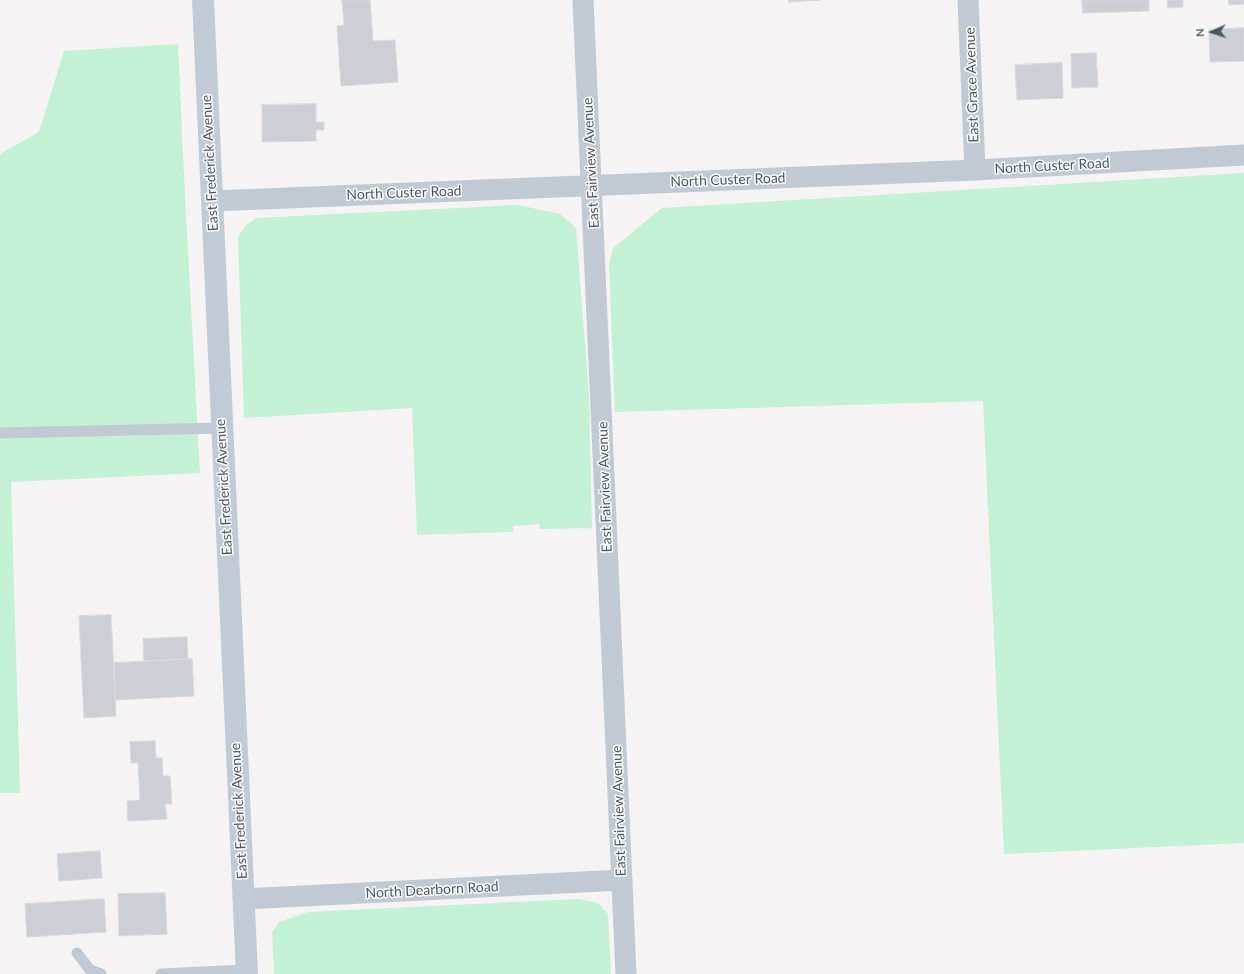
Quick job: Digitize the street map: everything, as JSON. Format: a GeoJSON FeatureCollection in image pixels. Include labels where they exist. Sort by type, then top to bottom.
{"type":"FeatureCollection","features":[{"type":"Feature","properties":{"kind":"main road","name":"East Frederick Avenue"},"geometry":{"type":"LineString","coordinates":[[203,0],[246,972]]}},
{"type":"Feature","properties":{"kind":"street","name":"East Fairview Avenue"},"geometry":{"type":"LineString","coordinates":[[583,0],[626,974]]}},
{"type":"Feature","properties":{"kind":"street","name":"East Grace Avenue"},"geometry":{"type":"LineString","coordinates":[[968,0],[975,170]]}},
{"type":"Feature","properties":{"kind":"street","name":"North Custer Road"},"geometry":{"type":"LineString","coordinates":[[212,201],[975,170],[1244,155]]}},
{"type":"Feature","properties":{"kind":"street","name":"North Dearborn Road"},"geometry":{"type":"LineString","coordinates":[[243,899],[622,880]]}},
{"type":"Feature","properties":{"kind":"lane"},"geometry":{"type":"LineString","coordinates":[[0,433],[222,428]]}},
{"type":"Feature","properties":{"kind":"lane"},"geometry":{"type":"LineString","coordinates":[[77,953],[90,970],[101,974]]}},
{"type":"Feature","properties":{"kind":"lane"},"geometry":{"type":"LineString","coordinates":[[160,974],[246,972]]}},
{"type":"Feature","properties":{"kind":"green space"},"geometry":{"type":"Polygon","coordinates":[[[178,44],[200,473],[11,482],[20,793],[0,793],[0,154],[39,132],[64,51],[178,44]]]}},
{"type":"Feature","properties":{"kind":"green space"},"geometry":{"type":"Polygon","coordinates":[[[1244,173],[1244,843],[1004,854],[983,401],[615,412],[609,265],[613,248],[662,208],[1244,173]]]}},
{"type":"Feature","properties":{"kind":"green space"},"geometry":{"type":"Polygon","coordinates":[[[518,205],[560,214],[576,228],[589,396],[592,528],[540,529],[539,524],[513,526],[513,532],[417,535],[412,408],[244,418],[238,237],[246,225],[256,218],[518,205]]]}},
{"type":"Feature","properties":{"kind":"green space"},"geometry":{"type":"Polygon","coordinates":[[[578,899],[598,903],[608,914],[611,974],[274,974],[272,932],[279,922],[308,912],[578,899]]]}},
{"type":"Feature","properties":{"kind":"building"},"geometry":{"type":"Polygon","coordinates":[[[342,0],[370,0],[373,41],[395,40],[398,82],[341,86],[337,26],[344,25],[342,0]]]}},
{"type":"Feature","properties":{"kind":"building"},"geometry":{"type":"Polygon","coordinates":[[[789,0],[820,0],[789,2],[789,0]]]}},
{"type":"Feature","properties":{"kind":"building"},"geometry":{"type":"Polygon","coordinates":[[[1082,0],[1149,0],[1149,11],[1083,13],[1082,0]]]}},
{"type":"Feature","properties":{"kind":"building"},"geometry":{"type":"Polygon","coordinates":[[[1168,0],[1183,0],[1183,7],[1168,8],[1168,0]]]}},
{"type":"Feature","properties":{"kind":"building"},"geometry":{"type":"Polygon","coordinates":[[[1229,0],[1244,0],[1244,4],[1229,5],[1229,0]]]}},
{"type":"Feature","properties":{"kind":"building"},"geometry":{"type":"Polygon","coordinates":[[[1244,28],[1244,61],[1210,62],[1209,30],[1244,28]]]}},
{"type":"Feature","properties":{"kind":"building"},"geometry":{"type":"Polygon","coordinates":[[[1096,53],[1098,87],[1072,88],[1071,54],[1096,53]]]}},
{"type":"Feature","properties":{"kind":"building"},"geometry":{"type":"Polygon","coordinates":[[[1062,63],[1063,98],[1017,100],[1015,65],[1062,63]]]}},
{"type":"Feature","properties":{"kind":"building"},"geometry":{"type":"Polygon","coordinates":[[[316,104],[316,122],[324,122],[324,130],[316,130],[316,141],[262,142],[262,105],[316,104]]]}},
{"type":"Feature","properties":{"kind":"building"},"geometry":{"type":"Polygon","coordinates":[[[111,615],[116,716],[84,718],[79,616],[111,615]]]}},
{"type":"Feature","properties":{"kind":"building"},"geometry":{"type":"Polygon","coordinates":[[[187,637],[188,659],[144,661],[143,639],[187,637]]]}},
{"type":"Feature","properties":{"kind":"building"},"geometry":{"type":"Polygon","coordinates":[[[192,659],[194,696],[115,700],[114,663],[192,659]]]}},
{"type":"Feature","properties":{"kind":"building"},"geometry":{"type":"Polygon","coordinates":[[[155,741],[156,758],[162,758],[163,776],[170,776],[172,804],[165,804],[167,819],[128,821],[127,801],[140,800],[138,763],[131,763],[130,742],[155,741]]]}},
{"type":"Feature","properties":{"kind":"building"},"geometry":{"type":"Polygon","coordinates":[[[100,851],[102,878],[59,881],[57,854],[100,851]]]}},
{"type":"Feature","properties":{"kind":"building"},"geometry":{"type":"Polygon","coordinates":[[[165,893],[167,934],[119,936],[118,894],[165,893]]]}},
{"type":"Feature","properties":{"kind":"building"},"geometry":{"type":"Polygon","coordinates":[[[104,899],[106,932],[27,937],[25,904],[104,899]]]}}]}
